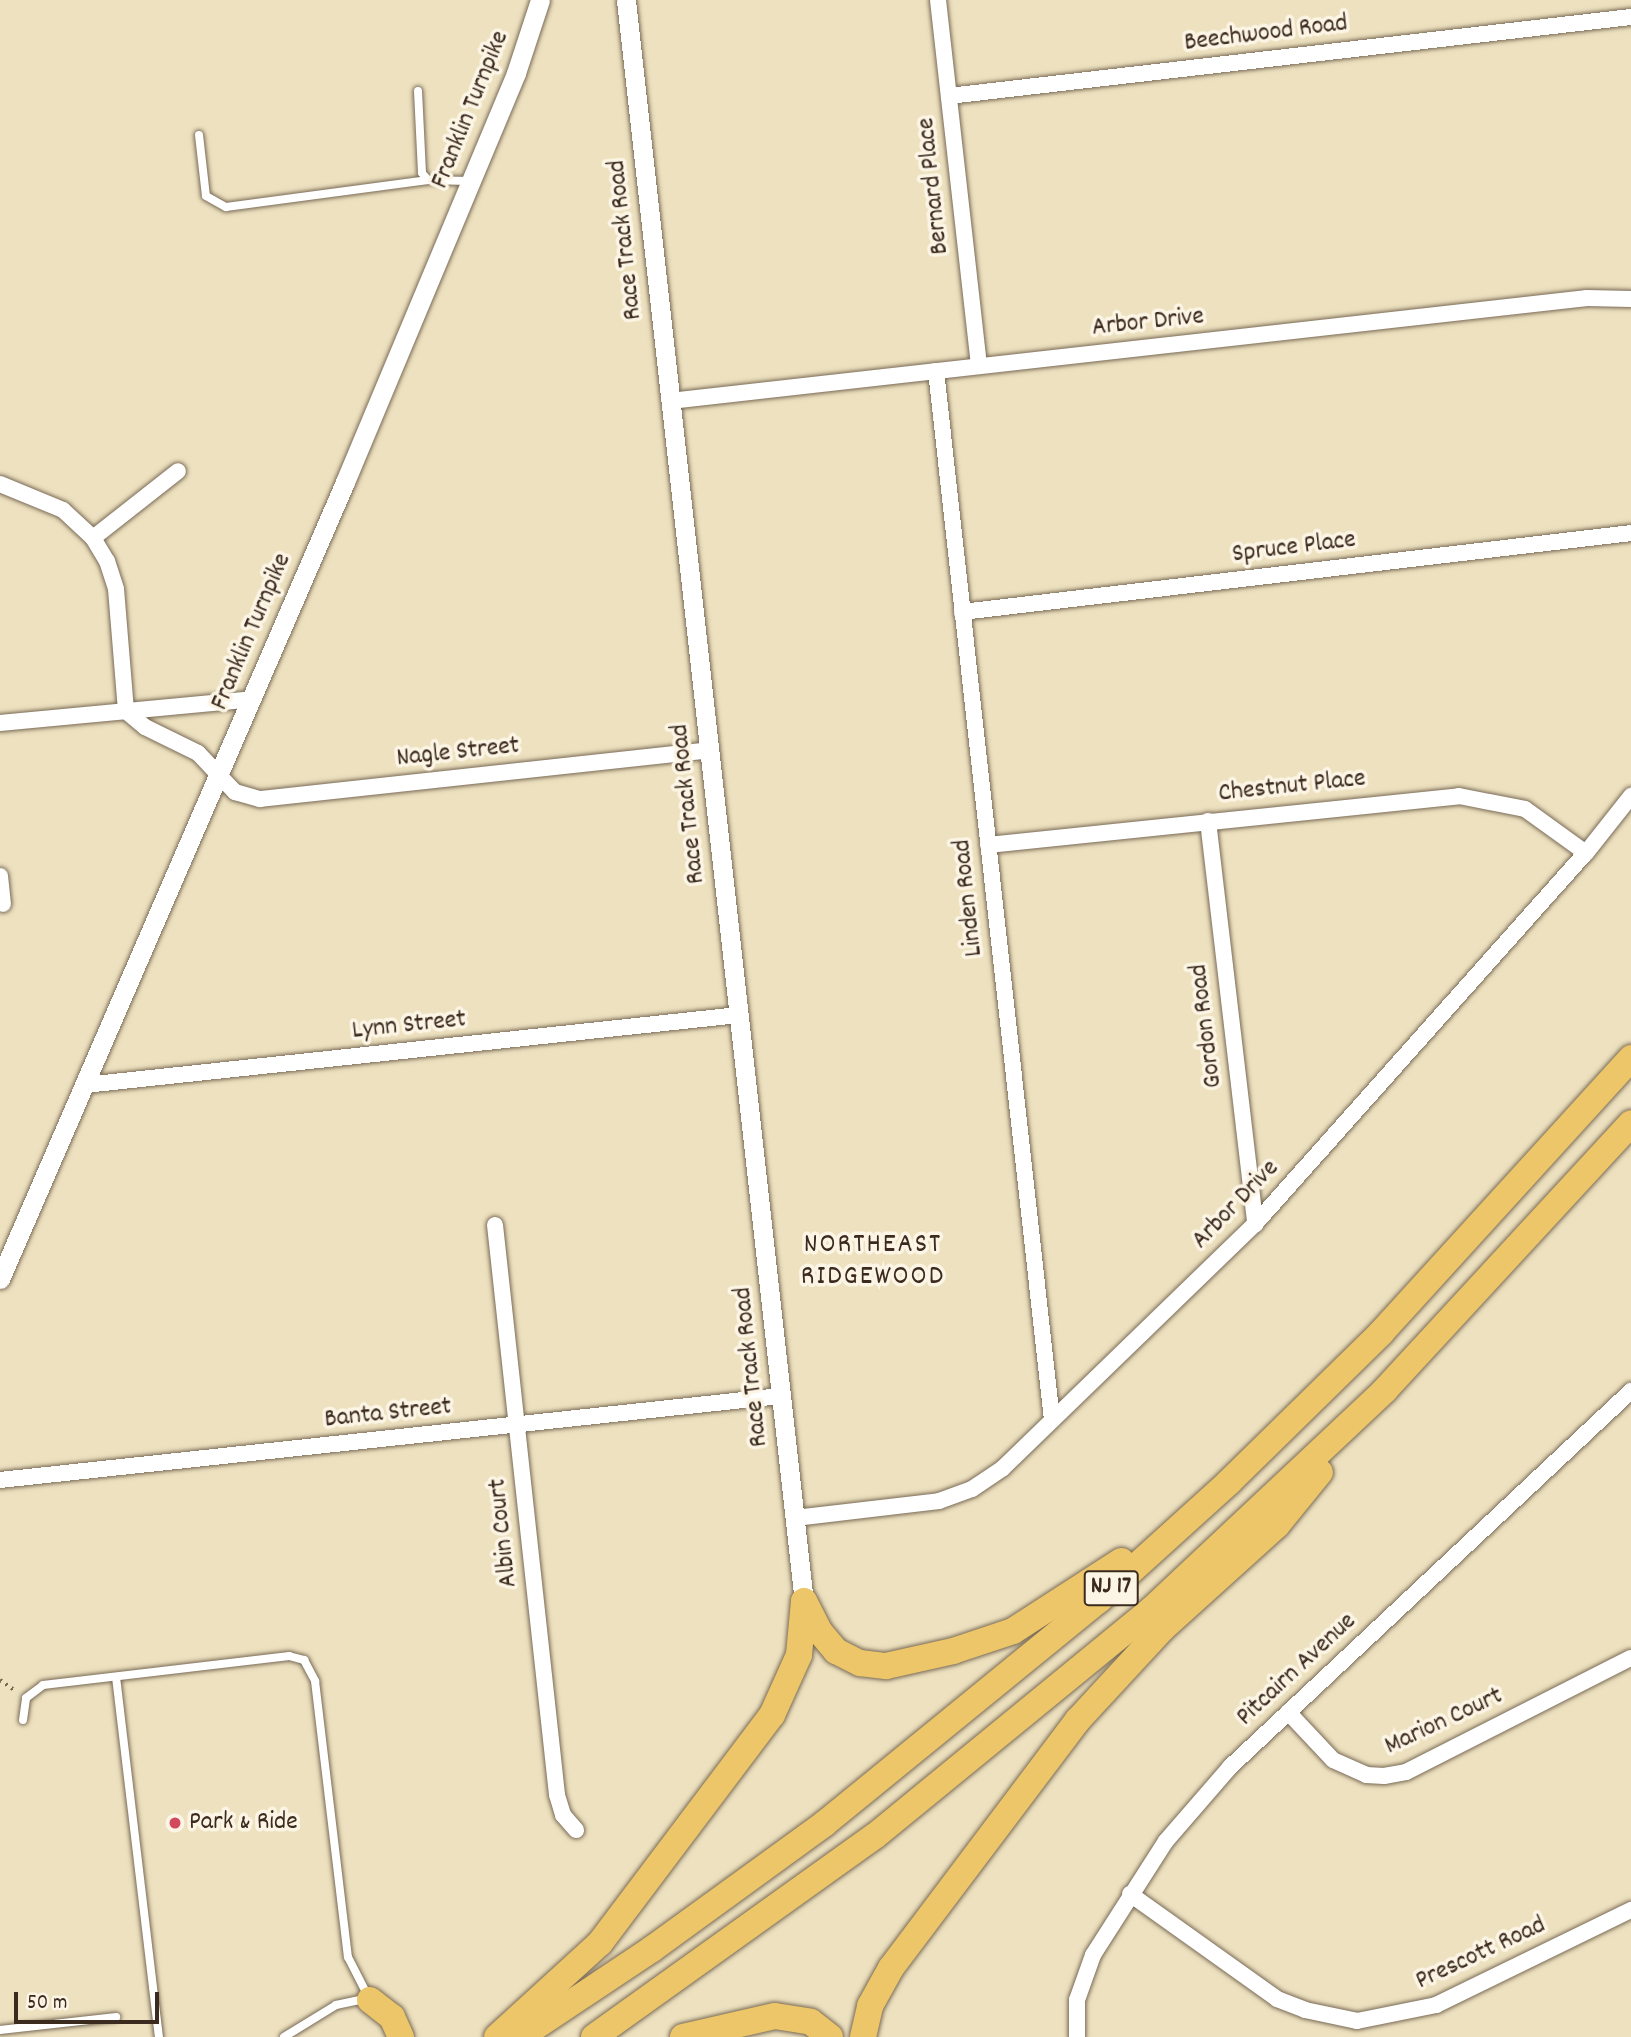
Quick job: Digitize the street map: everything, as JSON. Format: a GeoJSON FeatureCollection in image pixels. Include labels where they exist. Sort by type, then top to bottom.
{"type":"FeatureCollection","features":[{"type":"Feature","properties":{"kind":"highway","name":"NJ 17"},"geometry":{"type":"LineString","coordinates":[[520,2037],[710,1908],[852,1802],[1046,1646],[1204,1505],[1430,1282],[1631,1058]]}},
{"type":"Feature","properties":{"kind":"highway","name":"NJ 17"},"geometry":{"type":"LineString","coordinates":[[594,2037],[800,1893],[998,1739],[1160,1602],[1385,1390],[1631,1123]]}},
{"type":"Feature","properties":{"kind":"highway"},"geometry":{"type":"LineString","coordinates":[[863,2037],[870,2006],[891,1968],[1078,1720],[1148,1643],[1277,1525],[1385,1390]]}},
{"type":"Feature","properties":{"kind":"highway"},"geometry":{"type":"LineString","coordinates":[[804,1601],[827,1642],[860,1663],[886,1666],[953,1651],[1030,1623],[1204,1505]]}},
{"type":"Feature","properties":{"kind":"highway"},"geometry":{"type":"LineString","coordinates":[[497,2037],[600,1943],[772,1715],[799,1655],[804,1601]]}},
{"type":"Feature","properties":{"kind":"highway"},"geometry":{"type":"LineString","coordinates":[[370,2000],[392,2017],[401,2037]]}},
{"type":"Feature","properties":{"kind":"highway"},"geometry":{"type":"LineString","coordinates":[[683,2037],[775,2016],[811,2022],[830,2037]]}},
{"type":"Feature","properties":{"kind":"street","name":"Franklin Turnpike"},"geometry":{"type":"LineString","coordinates":[[0,1279],[220,775],[472,181],[540,0]]}},
{"type":"Feature","properties":{"kind":"street","name":"Race Track Road"},"geometry":{"type":"LineString","coordinates":[[626,0],[804,1601]]}},
{"type":"Feature","properties":{"kind":"street","name":"Bernard Place"},"geometry":{"type":"LineString","coordinates":[[938,0],[979,366]]}},
{"type":"Feature","properties":{"kind":"street","name":"Beechwood Road"},"geometry":{"type":"LineString","coordinates":[[949,96],[1631,17]]}},
{"type":"Feature","properties":{"kind":"street","name":"Arbor Drive"},"geometry":{"type":"LineString","coordinates":[[670,401],[1587,298],[1631,299]]}},
{"type":"Feature","properties":{"kind":"street","name":"Linden Road"},"geometry":{"type":"LineString","coordinates":[[936,371],[1052,1420]]}},
{"type":"Feature","properties":{"kind":"street"},"geometry":{"type":"LineString","coordinates":[[93,538],[178,471]]}},
{"type":"Feature","properties":{"kind":"street"},"geometry":{"type":"LineString","coordinates":[[0,484],[63,510],[93,538],[107,561],[116,589],[127,711]]}},
{"type":"Feature","properties":{"kind":"street","name":"Spruce Place"},"geometry":{"type":"LineString","coordinates":[[962,612],[1631,533]]}},
{"type":"Feature","properties":{"kind":"street"},"geometry":{"type":"LineString","coordinates":[[0,723],[252,699]]}},
{"type":"Feature","properties":{"kind":"street","name":"Nagle Street"},"geometry":{"type":"LineString","coordinates":[[127,711],[145,727],[198,753],[235,792],[267,799],[710,750]]}},
{"type":"Feature","properties":{"kind":"street","name":"Arbor Drive"},"geometry":{"type":"LineString","coordinates":[[795,1518],[956,1496],[1003,1468],[1255,1224],[1586,853],[1631,796]]}},
{"type":"Feature","properties":{"kind":"street","name":"Chestnut Place"},"geometry":{"type":"LineString","coordinates":[[988,845],[1413,798],[1483,797],[1546,820],[1586,853]]}},
{"type":"Feature","properties":{"kind":"street","name":"Gordon Road"},"geometry":{"type":"LineString","coordinates":[[1208,821],[1255,1224]]}},
{"type":"Feature","properties":{"kind":"street"},"geometry":{"type":"LineString","coordinates":[[0,877],[3,904]]}},
{"type":"Feature","properties":{"kind":"street","name":"Lynn Street"},"geometry":{"type":"LineString","coordinates":[[85,1085],[739,1015]]}},
{"type":"Feature","properties":{"kind":"street","name":"Albin Court"},"geometry":{"type":"LineString","coordinates":[[495,1225],[557,1795],[563,1815],[576,1830]]}},
{"type":"Feature","properties":{"kind":"street","name":"Pitcairn Avenue"},"geometry":{"type":"LineString","coordinates":[[1077,2037],[1083,1977],[1130,1894],[1166,1841],[1230,1767],[1631,1391]]}},
{"type":"Feature","properties":{"kind":"street","name":"Banta Street"},"geometry":{"type":"LineString","coordinates":[[0,1480],[781,1396]]}},
{"type":"Feature","properties":{"kind":"street","name":"Marion Court"},"geometry":{"type":"LineString","coordinates":[[1288,1712],[1333,1760],[1366,1775],[1384,1776],[1406,1772],[1631,1658]]}},
{"type":"Feature","properties":{"kind":"street","name":"Prescott Road"},"geometry":{"type":"LineString","coordinates":[[1130,1894],[1277,1999],[1304,2010],[1357,2021],[1436,2005],[1631,1910]]}},
{"type":"Feature","properties":{"kind":"lane"},"geometry":{"type":"LineString","coordinates":[[418,91],[419,161],[428,180]]}},
{"type":"Feature","properties":{"kind":"lane"},"geometry":{"type":"LineString","coordinates":[[199,135],[206,196],[226,207],[428,180],[472,181]]}},
{"type":"Feature","properties":{"kind":"lane"},"geometry":{"type":"LineString","coordinates":[[23,1720],[26,1698],[44,1685],[289,1656],[309,1665],[315,1681],[346,1947],[351,1967],[370,2000],[336,2005],[284,2037]]}},
{"type":"Feature","properties":{"kind":"lane"},"geometry":{"type":"LineString","coordinates":[[117,1676],[159,2037]]}},
{"type":"Feature","properties":{"kind":"lane"},"geometry":{"type":"LineString","coordinates":[[0,2030],[116,2017]]}},
{"type":"Feature","properties":{"kind":"path"},"geometry":{"type":"LineString","coordinates":[[0,1680],[26,1698]]}},
{"type":"Feature","properties":{"kind":"place","name":"Park & Ride"},"geometry":{"type":"Point","coordinates":[175,1823]}},
{"type":"Feature","properties":{"kind":"district","name":"NORTHEAST RIDGEWOOD"},"geometry":{"type":"Point","coordinates":[873,1262]}}]}
